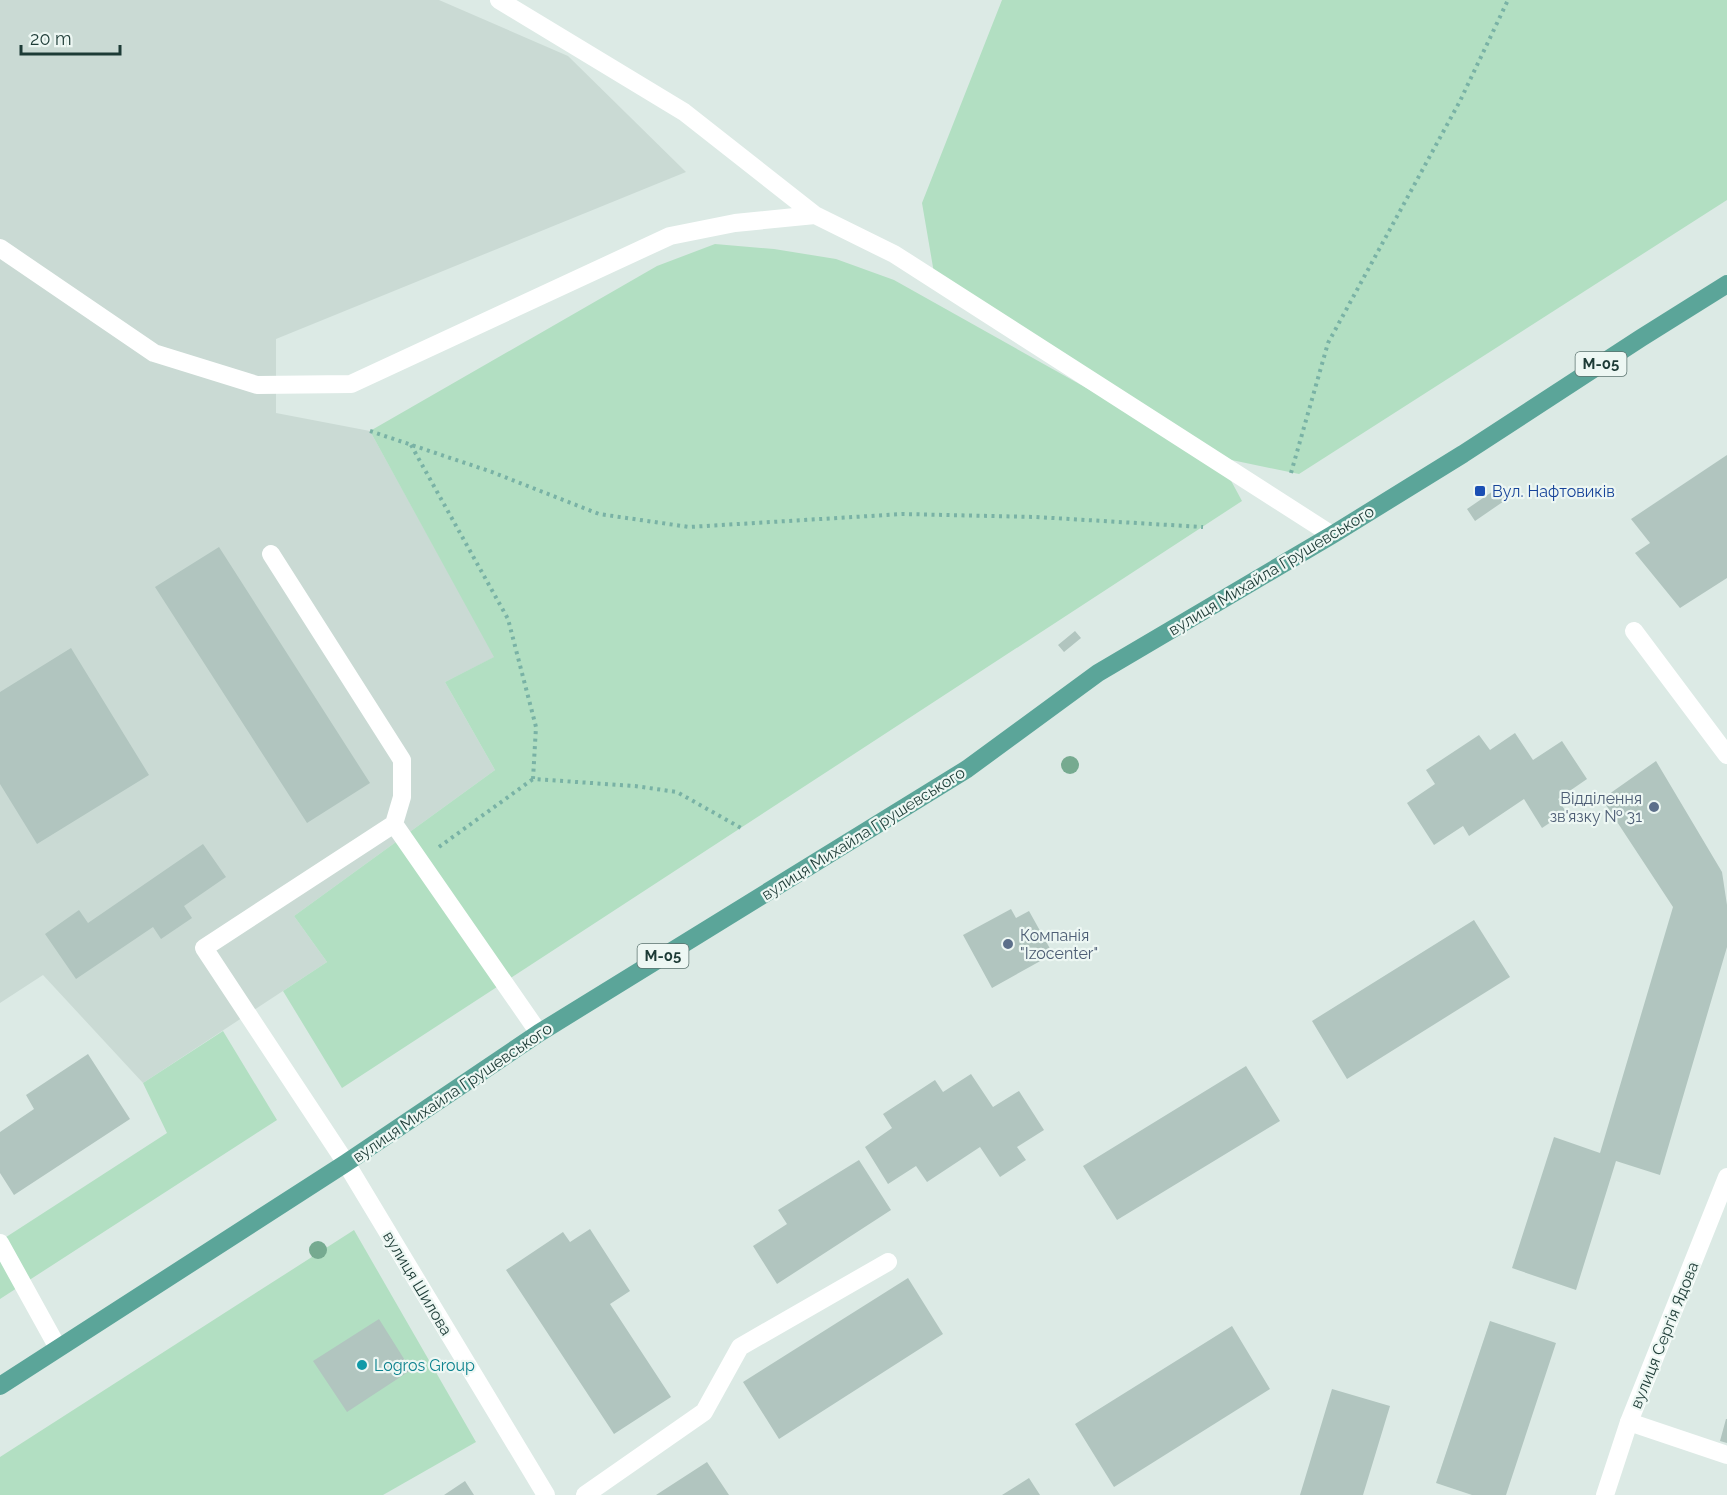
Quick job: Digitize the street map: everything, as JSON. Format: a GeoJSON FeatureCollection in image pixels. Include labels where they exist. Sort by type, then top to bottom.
{"type":"FeatureCollection","features":[{"type":"Feature","properties":{"kind":"main road","name":"вулиця Михайла Грушевського"},"geometry":{"type":"LineString","coordinates":[[0,1386],[346,1163],[539,1033],[967,769],[1098,673],[1332,535],[1470,450],[1727,284]]}},
{"type":"Feature","properties":{"kind":"street"},"geometry":{"type":"LineString","coordinates":[[499,0],[684,112],[815,215],[894,254],[1332,535]]}},
{"type":"Feature","properties":{"kind":"street"},"geometry":{"type":"LineString","coordinates":[[0,248],[154,353],[257,385],[351,384],[670,236],[735,223],[815,215]]}},
{"type":"Feature","properties":{"kind":"street"},"geometry":{"type":"LineString","coordinates":[[271,554],[402,760],[402,797],[394,824],[539,1033]]}},
{"type":"Feature","properties":{"kind":"street"},"geometry":{"type":"LineString","coordinates":[[1634,631],[1727,755]]}},
{"type":"Feature","properties":{"kind":"street","name":"вулиця Шилова"},"geometry":{"type":"LineString","coordinates":[[394,824],[204,948],[346,1163],[546,1495]]}},
{"type":"Feature","properties":{"kind":"street","name":"вулиця Сергія Ядова"},"geometry":{"type":"LineString","coordinates":[[1605,1495],[1629,1422],[1726,1184]]}},
{"type":"Feature","properties":{"kind":"street"},"geometry":{"type":"LineString","coordinates":[[0,1243],[58,1348]]}},
{"type":"Feature","properties":{"kind":"street"},"geometry":{"type":"LineString","coordinates":[[585,1495],[704,1412],[740,1347],[888,1262]]}},
{"type":"Feature","properties":{"kind":"street"},"geometry":{"type":"LineString","coordinates":[[1629,1422],[1727,1455]]}},
{"type":"Feature","properties":{"kind":"path"},"geometry":{"type":"LineString","coordinates":[[1291,473],[1328,343],[1460,101],[1508,0]]}},
{"type":"Feature","properties":{"kind":"path"},"geometry":{"type":"LineString","coordinates":[[370,431],[492,472],[598,514],[689,527],[903,514],[1036,517],[1203,527]]}},
{"type":"Feature","properties":{"kind":"path"},"geometry":{"type":"LineString","coordinates":[[410,445],[508,619],[536,727],[533,779]]}},
{"type":"Feature","properties":{"kind":"path"},"geometry":{"type":"LineString","coordinates":[[421,861],[533,779],[635,786],[677,792],[741,828]]}},
{"type":"Feature","properties":{"kind":"shaded area"},"geometry":{"type":"Polygon","coordinates":[[[0,0],[439,0],[568,56],[686,172],[276,339],[276,413],[370,431],[495,657],[445,682],[495,770],[294,916],[327,962],[143,1083],[43,975],[0,1003],[0,0]]]}},
{"type":"Feature","properties":{"kind":"green space"},"geometry":{"type":"Polygon","coordinates":[[[1002,0],[1727,0],[1727,200],[1299,474],[1222,458],[934,273],[922,203],[1002,0]]]}},
{"type":"Feature","properties":{"kind":"green space"},"geometry":{"type":"Polygon","coordinates":[[[715,244],[774,249],[836,259],[894,280],[1222,464],[1242,501],[342,1088],[283,991],[327,962],[294,916],[495,770],[445,682],[494,657],[370,431],[657,266],[715,244]]]}},
{"type":"Feature","properties":{"kind":"green space"},"geometry":{"type":"Polygon","coordinates":[[[223,1031],[277,1120],[0,1299],[0,1241],[167,1133],[143,1083],[223,1031]]]}},
{"type":"Feature","properties":{"kind":"green space"},"geometry":{"type":"Polygon","coordinates":[[[354,1230],[476,1442],[383,1495],[0,1495],[0,1457],[354,1230]]]}},
{"type":"Feature","properties":{"kind":"building"},"geometry":{"type":"Polygon","coordinates":[[[1727,455],[1727,578],[1680,608],[1635,553],[1650,543],[1631,519],[1727,455]]]}},
{"type":"Feature","properties":{"kind":"building"},"geometry":{"type":"Polygon","coordinates":[[[1499,487],[1507,499],[1475,521],[1467,509],[1499,487]]]}},
{"type":"Feature","properties":{"kind":"building"},"geometry":{"type":"Polygon","coordinates":[[[219,547],[370,783],[307,823],[155,587],[219,547]]]}},
{"type":"Feature","properties":{"kind":"building"},"geometry":{"type":"Polygon","coordinates":[[[1075,631],[1081,638],[1064,652],[1058,645],[1075,631]]]}},
{"type":"Feature","properties":{"kind":"building"},"geometry":{"type":"Polygon","coordinates":[[[71,648],[149,775],[37,844],[0,784],[0,692],[71,648]]]}},
{"type":"Feature","properties":{"kind":"building"},"geometry":{"type":"Polygon","coordinates":[[[1515,733],[1533,760],[1562,741],[1587,779],[1558,799],[1566,812],[1542,828],[1524,799],[1469,836],[1463,826],[1434,845],[1407,803],[1435,784],[1426,770],[1479,735],[1490,750],[1515,733]]]}},
{"type":"Feature","properties":{"kind":"building"},"geometry":{"type":"Polygon","coordinates":[[[1656,761],[1722,872],[1727,905],[1727,947],[1660,1175],[1616,1161],[1576,1290],[1512,1268],[1554,1137],[1600,1153],[1673,907],[1602,799],[1656,761]]]}},
{"type":"Feature","properties":{"kind":"building"},"geometry":{"type":"Polygon","coordinates":[[[203,844],[226,877],[184,906],[192,918],[161,939],[153,927],[76,979],[45,934],[79,910],[88,923],[203,844]]]}},
{"type":"Feature","properties":{"kind":"building","name":"Компанія \"Izocenter\""},"geometry":{"type":"Polygon","coordinates":[[[1011,909],[1016,918],[1029,911],[1053,954],[992,988],[963,935],[1011,909]]]}},
{"type":"Feature","properties":{"kind":"building"},"geometry":{"type":"Polygon","coordinates":[[[1474,920],[1510,977],[1347,1079],[1312,1021],[1474,920]]]}},
{"type":"Feature","properties":{"kind":"building"},"geometry":{"type":"Polygon","coordinates":[[[88,1054],[130,1119],[14,1195],[0,1173],[0,1132],[34,1109],[26,1095],[88,1054]]]}},
{"type":"Feature","properties":{"kind":"building"},"geometry":{"type":"Polygon","coordinates":[[[1246,1066],[1280,1121],[1117,1220],[1083,1166],[1246,1066]]]}},
{"type":"Feature","properties":{"kind":"building"},"geometry":{"type":"Polygon","coordinates":[[[971,1074],[993,1107],[1019,1091],[1044,1130],[1017,1147],[1026,1160],[1000,1177],[980,1147],[927,1182],[916,1166],[888,1184],[865,1147],[892,1128],[883,1114],[935,1080],[943,1092],[971,1074]]]}},
{"type":"Feature","properties":{"kind":"building"},"geometry":{"type":"Polygon","coordinates":[[[859,1160],[891,1210],[777,1284],[753,1246],[787,1224],[778,1210],[859,1160]]]}},
{"type":"Feature","properties":{"kind":"building"},"geometry":{"type":"Polygon","coordinates":[[[590,1229],[630,1291],[610,1304],[671,1397],[614,1434],[506,1270],[563,1232],[570,1242],[590,1229]]]}},
{"type":"Feature","properties":{"kind":"building"},"geometry":{"type":"Polygon","coordinates":[[[908,1278],[943,1334],[779,1439],[743,1382],[908,1278]]]}},
{"type":"Feature","properties":{"kind":"building","name":"Logros Group"},"geometry":{"type":"Polygon","coordinates":[[[379,1319],[411,1370],[347,1412],[313,1361],[379,1319]]]}},
{"type":"Feature","properties":{"kind":"building"},"geometry":{"type":"Polygon","coordinates":[[[1490,1321],[1556,1343],[1506,1495],[1472,1495],[1436,1483],[1490,1321]]]}},
{"type":"Feature","properties":{"kind":"building"},"geometry":{"type":"Polygon","coordinates":[[[1232,1326],[1270,1389],[1114,1487],[1075,1424],[1232,1326]]]}},
{"type":"Feature","properties":{"kind":"building"},"geometry":{"type":"Polygon","coordinates":[[[1332,1389],[1390,1406],[1363,1495],[1300,1495],[1332,1389]]]}},
{"type":"Feature","properties":{"kind":"building"},"geometry":{"type":"Polygon","coordinates":[[[1727,1419],[1727,1443],[1720,1441],[1727,1419]]]}},
{"type":"Feature","properties":{"kind":"building"},"geometry":{"type":"Polygon","coordinates":[[[707,1462],[729,1495],[656,1495],[707,1462]]]}},
{"type":"Feature","properties":{"kind":"building"},"geometry":{"type":"Polygon","coordinates":[[[1029,1478],[1040,1495],[1002,1495],[1029,1478]]]}},
{"type":"Feature","properties":{"kind":"building"},"geometry":{"type":"Polygon","coordinates":[[[465,1481],[474,1495],[444,1495],[465,1481]]]}},
{"type":"Feature","properties":{"kind":"place","name":"Вул. Нафтовиків"},"geometry":{"type":"Point","coordinates":[1480,491]}},
{"type":"Feature","properties":{"kind":"place","name":"Відділення зв'язку № 31"},"geometry":{"type":"Point","coordinates":[1654,807]}},
{"type":"Feature","properties":{"kind":"place","name":"Компанія \"Izocenter\""},"geometry":{"type":"Point","coordinates":[1008,944]}},
{"type":"Feature","properties":{"kind":"place","name":"Logros Group"},"geometry":{"type":"Point","coordinates":[362,1365]}}]}
